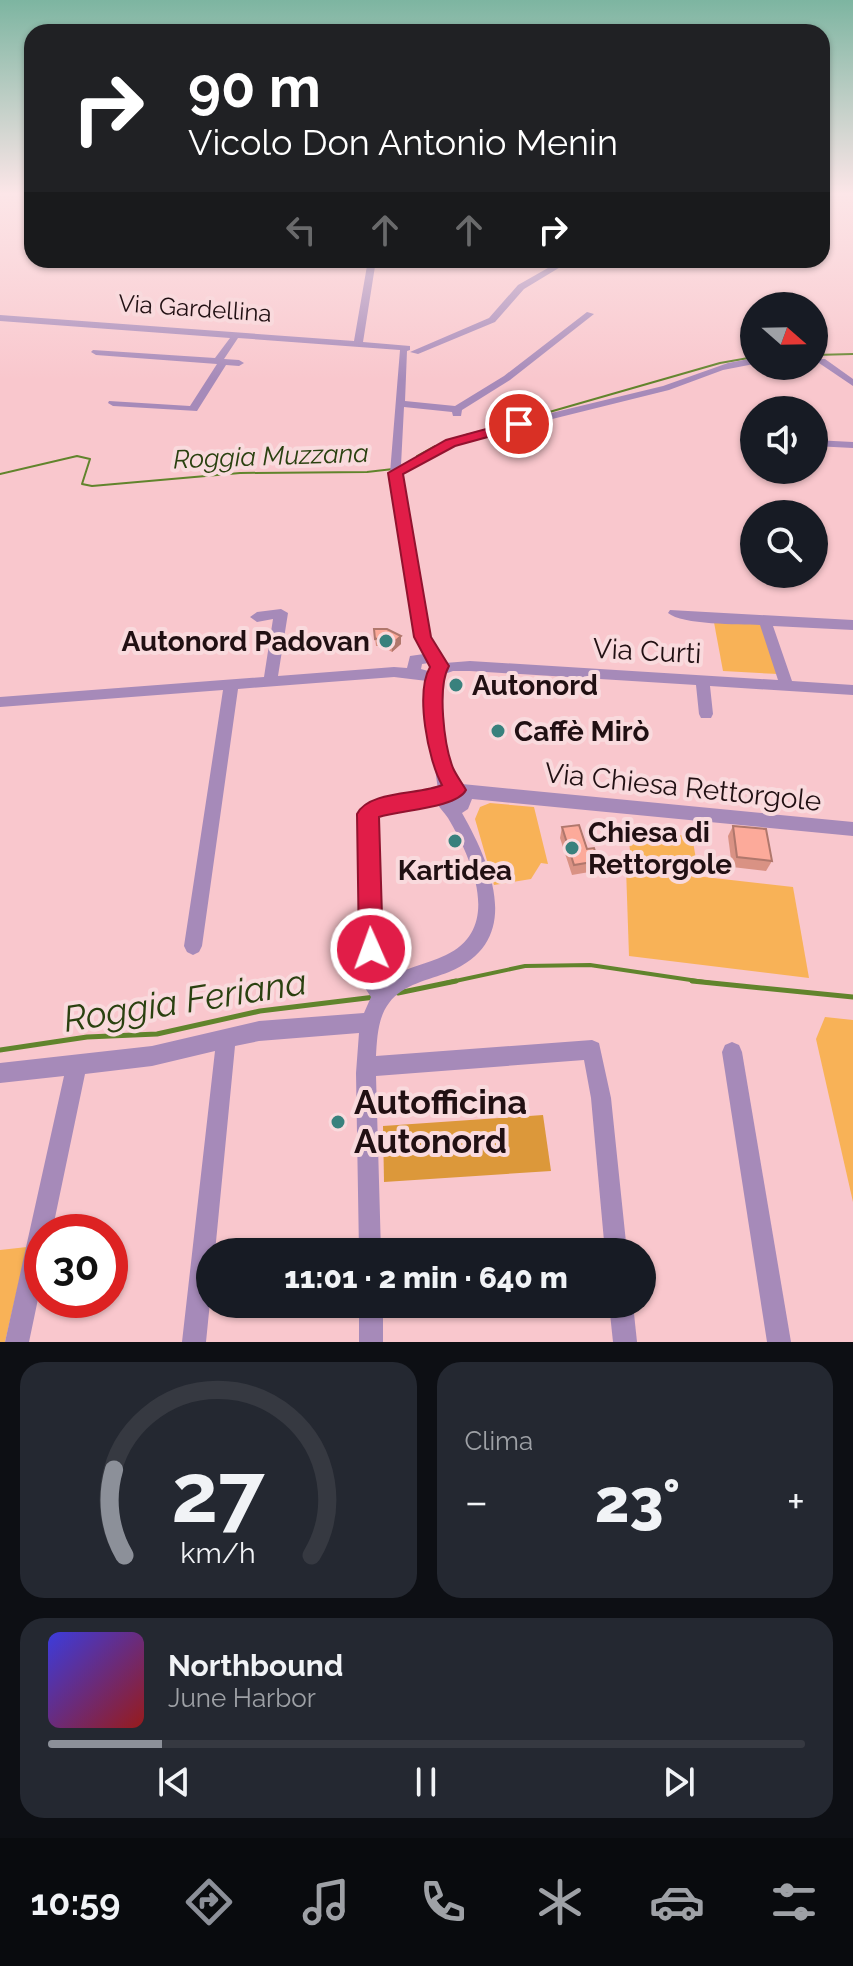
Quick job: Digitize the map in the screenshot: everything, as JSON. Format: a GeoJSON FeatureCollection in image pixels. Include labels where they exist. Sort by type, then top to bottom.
{"type":"FeatureCollection","features":[{"type":"Feature","properties":{"kind":"street"},"geometry":{"type":"LineString","coordinates":[[358,343],[371,268]]}},
{"type":"Feature","properties":{"kind":"street"},"geometry":{"type":"LineString","coordinates":[[370,1238],[367,1067],[375,1010],[398,982],[455,961],[474,950],[486,932],[489,911],[485,889],[443,768],[432,695],[439,663],[432,657],[423,637],[395,466],[408,352],[437,344],[492,320],[521,287],[554,268]]}},
{"type":"Feature","properties":{"kind":"street"},"geometry":{"type":"LineString","coordinates":[[400,404],[457,412],[590,314]]}},
{"type":"Feature","properties":{"kind":"street","name":"Via Gardellina"},"geometry":{"type":"LineString","coordinates":[[0,318],[358,343],[408,352]]}},
{"type":"Feature","properties":{"kind":"street"},"geometry":{"type":"LineString","coordinates":[[113,403],[193,409],[236,335]]}},
{"type":"Feature","properties":{"kind":"street"},"geometry":{"type":"LineString","coordinates":[[96,352],[239,363]]}},
{"type":"Feature","properties":{"kind":"street"},"geometry":{"type":"LineString","coordinates":[[828,360],[843,360]]}},
{"type":"Feature","properties":{"kind":"street"},"geometry":{"type":"LineString","coordinates":[[395,466],[450,443],[565,412],[602,406],[740,363]]}},
{"type":"Feature","properties":{"kind":"street"},"geometry":{"type":"LineString","coordinates":[[828,367],[853,383]]}},
{"type":"Feature","properties":{"kind":"street"},"geometry":{"type":"LineString","coordinates":[[828,444],[853,445]]}},
{"type":"Feature","properties":{"kind":"street"},"geometry":{"type":"LineString","coordinates":[[257,617],[281,613],[270,681]]}},
{"type":"Feature","properties":{"kind":"street"},"geometry":{"type":"LineString","coordinates":[[675,613],[853,625]]}},
{"type":"Feature","properties":{"kind":"street"},"geometry":{"type":"LineString","coordinates":[[765,621],[787,686]]}},
{"type":"Feature","properties":{"kind":"street"},"geometry":{"type":"LineString","coordinates":[[423,637],[416,668],[432,695]]}},
{"type":"Feature","properties":{"kind":"street"},"geometry":{"type":"LineString","coordinates":[[416,668],[432,657]]}},
{"type":"Feature","properties":{"kind":"street","name":"Via Curti"},"geometry":{"type":"LineString","coordinates":[[437,673],[452,666],[470,666],[853,690]]}},
{"type":"Feature","properties":{"kind":"street"},"geometry":{"type":"LineString","coordinates":[[0,702],[416,668],[437,673]]}},
{"type":"Feature","properties":{"kind":"street"},"geometry":{"type":"LineString","coordinates":[[702,680],[706,714]]}},
{"type":"Feature","properties":{"kind":"street"},"geometry":{"type":"LineString","coordinates":[[193,946],[231,685]]}},
{"type":"Feature","properties":{"kind":"street","name":"Via Chiesa Rettorgole"},"geometry":{"type":"LineString","coordinates":[[375,1010],[366,820],[374,809],[433,796],[507,795],[853,829]]}},
{"type":"Feature","properties":{"kind":"street"},"geometry":{"type":"LineString","coordinates":[[0,1073],[152,1056],[259,1031],[375,1010]]}},
{"type":"Feature","properties":{"kind":"street"},"geometry":{"type":"LineString","coordinates":[[194,1342],[226,1039]]}},
{"type":"Feature","properties":{"kind":"street"},"geometry":{"type":"LineString","coordinates":[[367,1067],[592,1050],[601,1098],[615,1238]]}},
{"type":"Feature","properties":{"kind":"street"},"geometry":{"type":"LineString","coordinates":[[732,1052],[779,1342]]}},
{"type":"Feature","properties":{"kind":"street"},"geometry":{"type":"LineString","coordinates":[[17,1342],[77,1063]]}},
{"type":"Feature","properties":{"kind":"street"},"geometry":{"type":"LineString","coordinates":[[371,1318],[371,1342]]}},
{"type":"Feature","properties":{"kind":"street"},"geometry":{"type":"LineString","coordinates":[[622,1318],[625,1342]]}},
{"type":"Feature","properties":{"kind":"shaded area"},"geometry":{"type":"Polygon","coordinates":[[[713,617],[764,622],[778,674],[723,671],[713,617]]]}},
{"type":"Feature","properties":{"kind":"shaded area"},"geometry":{"type":"Polygon","coordinates":[[[490,803],[534,807],[548,864],[541,863],[531,879],[494,885],[475,819],[480,807],[490,803]]]}},
{"type":"Feature","properties":{"kind":"shaded area"},"geometry":{"type":"Polygon","coordinates":[[[628,832],[692,836],[697,865],[631,860],[628,832]]]}},
{"type":"Feature","properties":{"kind":"shaded area"},"geometry":{"type":"Polygon","coordinates":[[[626,868],[793,887],[809,978],[629,956],[626,868]]]}},
{"type":"Feature","properties":{"kind":"shaded area"},"geometry":{"type":"Polygon","coordinates":[[[825,1017],[853,1020],[853,1202],[816,1039],[825,1017]]]}},
{"type":"Feature","properties":{"kind":"shaded area"},"geometry":{"type":"Polygon","coordinates":[[[543,1115],[551,1171],[384,1182],[383,1126],[543,1115]]]}},
{"type":"Feature","properties":{"kind":"shaded area"},"geometry":{"type":"Polygon","coordinates":[[[24,1247],[24,1260],[5,1342],[0,1342],[0,1250],[24,1247]]]}},
{"type":"Feature","properties":{"kind":"building"},"geometry":{"type":"Polygon","coordinates":[[[374,629],[387,629],[401,636],[392,644],[381,638],[375,639],[374,629]]]}},
{"type":"Feature","properties":{"kind":"building"},"geometry":{"type":"Polygon","coordinates":[[[579,825],[587,849],[594,848],[598,861],[574,865],[562,827],[579,825]]]}},
{"type":"Feature","properties":{"kind":"building"},"geometry":{"type":"Polygon","coordinates":[[[733,826],[766,829],[772,861],[737,857],[733,826]]]}},
{"type":"Feature","properties":{"kind":"waterway","name":"Roggia Muzzana"},"geometry":{"type":"LineString","coordinates":[[828,355],[853,354]]}},
{"type":"Feature","properties":{"kind":"waterway","name":"Roggia Muzzana"},"geometry":{"type":"LineString","coordinates":[[511,423],[740,359]]}},
{"type":"Feature","properties":{"kind":"waterway","name":"Roggia Muzzana"},"geometry":{"type":"LineString","coordinates":[[446,442],[469,434]]}},
{"type":"Feature","properties":{"kind":"waterway","name":"Roggia Muzzana"},"geometry":{"type":"LineString","coordinates":[[417,456],[435,446]]}},
{"type":"Feature","properties":{"kind":"waterway","name":"Roggia Muzzana"},"geometry":{"type":"LineString","coordinates":[[0,474],[77,456],[90,459],[82,484],[92,486],[240,473],[393,469]]}},
{"type":"Feature","properties":{"kind":"waterway","name":"Roggia Feriana"},"geometry":{"type":"LineString","coordinates":[[446,983],[525,966],[590,965],[709,983]]}},
{"type":"Feature","properties":{"kind":"waterway","name":"Roggia Feriana"},"geometry":{"type":"LineString","coordinates":[[398,993],[456,981]]}},
{"type":"Feature","properties":{"kind":"waterway","name":"Roggia Feriana"},"geometry":{"type":"LineString","coordinates":[[692,981],[709,983]]}},
{"type":"Feature","properties":{"kind":"waterway","name":"Roggia Feriana"},"geometry":{"type":"LineString","coordinates":[[709,983],[853,997]]}},
{"type":"Feature","properties":{"kind":"waterway","name":"Roggia Feriana"},"geometry":{"type":"LineString","coordinates":[[0,1050],[87,1037],[157,1034],[260,1011],[375,997]]}},
{"type":"Feature","properties":{"kind":"place","name":"Autonord Padovan"},"geometry":{"type":"Point","coordinates":[386,641]}},
{"type":"Feature","properties":{"kind":"place","name":"Autonord"},"geometry":{"type":"Point","coordinates":[456,685]}},
{"type":"Feature","properties":{"kind":"place","name":"Caffè Mirò"},"geometry":{"type":"Point","coordinates":[498,731]}},
{"type":"Feature","properties":{"kind":"place","name":"Kartidea"},"geometry":{"type":"Point","coordinates":[455,841]}},
{"type":"Feature","properties":{"kind":"place","name":"Chiesa di Rettorgole"},"geometry":{"type":"Point","coordinates":[572,848]}},
{"type":"Feature","properties":{"kind":"place","name":"Autofficina Autonord"},"geometry":{"type":"Point","coordinates":[338,1122]}},
{"type":"Feature","properties":{"kind":"route"},"geometry":{"type":"LineString","coordinates":[[371,949],[368,814],[374,809],[433,796],[443,797],[449,791],[456,790],[443,768],[432,695],[435,675],[440,666],[423,637],[395,473],[450,443],[519,424]]}}]}
